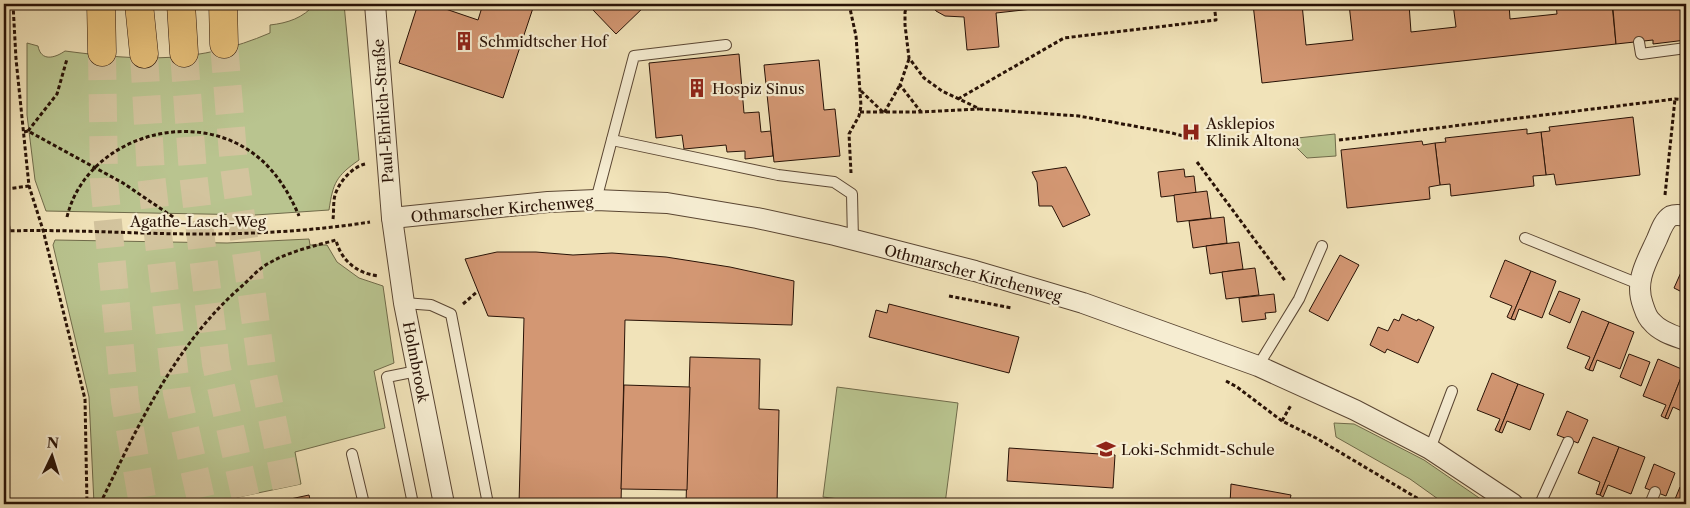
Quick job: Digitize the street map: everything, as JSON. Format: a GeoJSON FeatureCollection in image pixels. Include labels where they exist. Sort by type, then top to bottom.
{"type":"FeatureCollection","features":[{"type":"Feature","properties":{"kind":"highway"},"geometry":{"type":"LineString","coordinates":[[100,4],[102,52]]}},
{"type":"Feature","properties":{"kind":"highway"},"geometry":{"type":"LineString","coordinates":[[139,4],[144,54]]}},
{"type":"Feature","properties":{"kind":"highway"},"geometry":{"type":"LineString","coordinates":[[181,4],[184,53]]}},
{"type":"Feature","properties":{"kind":"highway"},"geometry":{"type":"LineString","coordinates":[[223,4],[224,44]]}},
{"type":"Feature","properties":{"kind":"street","name":"Paul-Ehrlich-Straße"},"geometry":{"type":"LineString","coordinates":[[375,4],[392,218]]}},
{"type":"Feature","properties":{"kind":"street","name":"Othmarscher Kirchenweg"},"geometry":{"type":"LineString","coordinates":[[392,218],[548,202],[596,200],[667,203],[757,218],[975,271],[1083,303],[1258,366],[1356,410],[1430,449],[1513,504]]}},
{"type":"Feature","properties":{"kind":"street"},"geometry":{"type":"LineString","coordinates":[[1678,216],[1664,222],[1639,284],[1640,297],[1645,312],[1652,322],[1664,331],[1686,340]]}},
{"type":"Feature","properties":{"kind":"street","name":"Holmbrook"},"geometry":{"type":"LineString","coordinates":[[392,218],[404,303],[444,504]]}},
{"type":"Feature","properties":{"kind":"lane"},"geometry":{"type":"LineString","coordinates":[[1639,42],[1641,54],[1686,48]]}},
{"type":"Feature","properties":{"kind":"lane"},"geometry":{"type":"LineString","coordinates":[[596,200],[634,56],[726,45]]}},
{"type":"Feature","properties":{"kind":"lane"},"geometry":{"type":"LineString","coordinates":[[612,140],[778,175],[834,182],[852,194],[854,241]]}},
{"type":"Feature","properties":{"kind":"lane"},"geometry":{"type":"LineString","coordinates":[[1525,238],[1639,284]]}},
{"type":"Feature","properties":{"kind":"lane"},"geometry":{"type":"LineString","coordinates":[[1258,366],[1299,299],[1322,246]]}},
{"type":"Feature","properties":{"kind":"lane"},"geometry":{"type":"LineString","coordinates":[[404,303],[431,305],[451,314],[488,504]]}},
{"type":"Feature","properties":{"kind":"lane"},"geometry":{"type":"LineString","coordinates":[[413,504],[387,377],[417,370]]}},
{"type":"Feature","properties":{"kind":"lane"},"geometry":{"type":"LineString","coordinates":[[1430,449],[1452,392]]}},
{"type":"Feature","properties":{"kind":"lane"},"geometry":{"type":"LineString","coordinates":[[1540,504],[1568,442]]}},
{"type":"Feature","properties":{"kind":"lane"},"geometry":{"type":"LineString","coordinates":[[352,454],[364,504]]}},
{"type":"Feature","properties":{"kind":"lane"},"geometry":{"type":"LineString","coordinates":[[1650,504],[1655,492]]}},
{"type":"Feature","properties":{"kind":"path"},"geometry":{"type":"LineString","coordinates":[[13,4],[16,59],[26,132],[30,186],[43,230],[85,399],[88,504]]}},
{"type":"Feature","properties":{"kind":"path"},"geometry":{"type":"LineString","coordinates":[[849,4],[856,36],[862,106],[849,134],[852,194]]}},
{"type":"Feature","properties":{"kind":"path"},"geometry":{"type":"LineString","coordinates":[[884,113],[900,85],[909,58],[905,26],[905,12],[908,4]]}},
{"type":"Feature","properties":{"kind":"path"},"geometry":{"type":"LineString","coordinates":[[958,99],[1064,38],[1216,20],[1214,4]]}},
{"type":"Feature","properties":{"kind":"path"},"geometry":{"type":"LineString","coordinates":[[909,58],[924,78],[942,91],[980,110]]}},
{"type":"Feature","properties":{"kind":"path"},"geometry":{"type":"LineString","coordinates":[[26,132],[57,94],[66,59]]}},
{"type":"Feature","properties":{"kind":"path"},"geometry":{"type":"LineString","coordinates":[[900,85],[921,112]]}},
{"type":"Feature","properties":{"kind":"path"},"geometry":{"type":"LineString","coordinates":[[860,91],[884,113]]}},
{"type":"Feature","properties":{"kind":"path"},"geometry":{"type":"LineString","coordinates":[[1339,140],[1675,99],[1686,100]]}},
{"type":"Feature","properties":{"kind":"path"},"geometry":{"type":"LineString","coordinates":[[1675,99],[1665,200],[1678,216]]}},
{"type":"Feature","properties":{"kind":"path"},"geometry":{"type":"LineString","coordinates":[[860,112],[980,110],[1079,116],[1172,132],[1198,140]]}},
{"type":"Feature","properties":{"kind":"path"},"geometry":{"type":"LineString","coordinates":[[67,216],[80,185],[94,167],[115,152],[142,138],[181,131],[210,134],[236,143],[263,161],[280,180],[299,216]]}},
{"type":"Feature","properties":{"kind":"path"},"geometry":{"type":"LineString","coordinates":[[26,132],[123,183],[176,219]]}},
{"type":"Feature","properties":{"kind":"path"},"geometry":{"type":"LineString","coordinates":[[1197,162],[1299,299]]}},
{"type":"Feature","properties":{"kind":"path"},"geometry":{"type":"LineString","coordinates":[[333,219],[335,195],[346,176],[360,165],[368,164]]}},
{"type":"Feature","properties":{"kind":"path"},"geometry":{"type":"LineString","coordinates":[[9,231],[5,189],[30,186]]}},
{"type":"Feature","properties":{"kind":"path","name":"Agathe-Lasch-Weg"},"geometry":{"type":"LineString","coordinates":[[4,231],[43,230],[198,234],[334,227],[392,218]]}},
{"type":"Feature","properties":{"kind":"path"},"geometry":{"type":"LineString","coordinates":[[100,504],[142,419],[170,371],[202,326],[234,293],[269,262],[301,249],[336,240],[338,248],[348,263],[363,272],[382,276]]}},
{"type":"Feature","properties":{"kind":"path"},"geometry":{"type":"LineString","coordinates":[[1223,379],[1237,387],[1282,421],[1316,438],[1427,504]]}},
{"type":"Feature","properties":{"kind":"path"},"geometry":{"type":"LineString","coordinates":[[1282,421],[1291,406]]}},
{"type":"Feature","properties":{"kind":"green space"},"geometry":{"type":"Polygon","coordinates":[[[315,4],[344,4],[359,160],[345,171],[337,181],[332,193],[329,210],[255,215],[46,211],[35,180],[27,115],[27,43],[38,46],[42,55],[49,57],[65,51],[144,58],[194,55],[244,43],[270,33],[270,25],[295,19],[315,4]]]}},
{"type":"Feature","properties":{"kind":"green space"},"geometry":{"type":"Polygon","coordinates":[[[1335,134],[1336,156],[1307,158],[1288,139],[1335,134]]]}},
{"type":"Feature","properties":{"kind":"green space"},"geometry":{"type":"Polygon","coordinates":[[[309,239],[310,245],[327,245],[337,262],[359,278],[383,286],[394,363],[374,371],[385,428],[295,452],[301,484],[205,504],[94,504],[89,397],[53,245],[55,240],[227,243],[309,239]]]}},
{"type":"Feature","properties":{"kind":"green space"},"geometry":{"type":"Polygon","coordinates":[[[837,387],[958,403],[945,504],[879,504],[823,497],[837,387]]]}},
{"type":"Feature","properties":{"kind":"green space"},"geometry":{"type":"Polygon","coordinates":[[[1334,423],[1354,424],[1424,460],[1488,504],[1445,504],[1410,479],[1336,437],[1334,423]]]}},
{"type":"Feature","properties":{"kind":"building","name":"Schmidtscher Hof"},"geometry":{"type":"Polygon","coordinates":[[[418,4],[431,4],[478,20],[483,4],[534,5],[503,98],[399,63],[418,4]]]}},
{"type":"Feature","properties":{"kind":"building"},"geometry":{"type":"Polygon","coordinates":[[[594,4],[647,4],[616,34],[593,10],[594,4]]]}},
{"type":"Feature","properties":{"kind":"building"},"geometry":{"type":"Polygon","coordinates":[[[931,4],[1078,4],[996,13],[999,47],[967,50],[964,17],[945,16],[936,11],[931,4]]]}},
{"type":"Feature","properties":{"kind":"building"},"geometry":{"type":"Polygon","coordinates":[[[1253,4],[1302,4],[1306,45],[1353,40],[1349,4],[1409,4],[1411,32],[1456,27],[1453,4],[1509,4],[1510,19],[1557,14],[1556,4],[1612,4],[1616,44],[1262,83],[1253,4]]]}},
{"type":"Feature","properties":{"kind":"building"},"geometry":{"type":"Polygon","coordinates":[[[1649,4],[1686,4],[1686,40],[1653,44],[1653,40],[1616,44],[1613,9],[1649,4]]]}},
{"type":"Feature","properties":{"kind":"building","name":"Hospiz Sinus"},"geometry":{"type":"Polygon","coordinates":[[[739,54],[744,113],[759,112],[761,132],[771,131],[773,156],[745,159],[745,151],[727,152],[726,145],[684,149],[682,135],[656,138],[649,63],[739,54]]]}},
{"type":"Feature","properties":{"kind":"building"},"geometry":{"type":"Polygon","coordinates":[[[819,60],[824,110],[835,109],[840,156],[774,162],[764,65],[819,60]]]}},
{"type":"Feature","properties":{"kind":"building"},"geometry":{"type":"Polygon","coordinates":[[[1633,117],[1640,175],[1556,185],[1554,174],[1546,175],[1541,132],[1550,131],[1549,127],[1633,117]]]}},
{"type":"Feature","properties":{"kind":"building"},"geometry":{"type":"Polygon","coordinates":[[[1527,129],[1527,134],[1541,132],[1546,175],[1533,176],[1534,186],[1451,196],[1450,184],[1440,185],[1435,143],[1446,142],[1445,138],[1527,129]]]}},
{"type":"Feature","properties":{"kind":"building"},"geometry":{"type":"Polygon","coordinates":[[[1422,141],[1423,145],[1435,143],[1440,185],[1429,187],[1430,199],[1347,208],[1341,150],[1422,141]]]}},
{"type":"Feature","properties":{"kind":"building"},"geometry":{"type":"Polygon","coordinates":[[[1066,167],[1090,215],[1063,227],[1052,206],[1039,206],[1037,182],[1032,172],[1066,167]]]}},
{"type":"Feature","properties":{"kind":"building"},"geometry":{"type":"Polygon","coordinates":[[[1184,169],[1185,177],[1194,176],[1196,193],[1161,197],[1158,172],[1184,169]]]}},
{"type":"Feature","properties":{"kind":"building"},"geometry":{"type":"Polygon","coordinates":[[[1207,191],[1211,218],[1177,222],[1174,195],[1207,191]]]}},
{"type":"Feature","properties":{"kind":"building"},"geometry":{"type":"Polygon","coordinates":[[[1224,217],[1227,243],[1193,248],[1189,221],[1224,217]]]}},
{"type":"Feature","properties":{"kind":"building"},"geometry":{"type":"Polygon","coordinates":[[[1239,242],[1243,269],[1210,274],[1206,246],[1239,242]]]}},
{"type":"Feature","properties":{"kind":"building"},"geometry":{"type":"Polygon","coordinates":[[[497,252],[536,252],[573,255],[612,253],[666,257],[730,267],[794,281],[792,325],[625,320],[621,504],[519,504],[524,318],[488,316],[465,259],[497,252]]]}},
{"type":"Feature","properties":{"kind":"building"},"geometry":{"type":"Polygon","coordinates":[[[1340,255],[1359,265],[1328,321],[1309,311],[1340,255]]]}},
{"type":"Feature","properties":{"kind":"building"},"geometry":{"type":"Polygon","coordinates":[[[1505,260],[1531,271],[1511,319],[1507,317],[1512,306],[1490,297],[1505,260]]]}},
{"type":"Feature","properties":{"kind":"building"},"geometry":{"type":"Polygon","coordinates":[[[1686,261],[1686,294],[1674,288],[1686,261]]]}},
{"type":"Feature","properties":{"kind":"building"},"geometry":{"type":"Polygon","coordinates":[[[1255,268],[1259,295],[1226,299],[1222,272],[1255,268]]]}},
{"type":"Feature","properties":{"kind":"building"},"geometry":{"type":"Polygon","coordinates":[[[1531,271],[1556,281],[1542,318],[1519,309],[1515,320],[1511,319],[1531,271]]]}},
{"type":"Feature","properties":{"kind":"building"},"geometry":{"type":"Polygon","coordinates":[[[1559,291],[1580,299],[1570,323],[1549,314],[1559,291]]]}},
{"type":"Feature","properties":{"kind":"building"},"geometry":{"type":"Polygon","coordinates":[[[1274,294],[1276,312],[1265,313],[1266,319],[1242,322],[1239,298],[1274,294]]]}},
{"type":"Feature","properties":{"kind":"building"},"geometry":{"type":"Polygon","coordinates":[[[889,304],[1019,337],[1009,373],[869,337],[876,310],[887,313],[889,304]]]}},
{"type":"Feature","properties":{"kind":"building"},"geometry":{"type":"Polygon","coordinates":[[[1582,311],[1609,322],[1589,370],[1585,368],[1590,357],[1567,348],[1582,311]]]}},
{"type":"Feature","properties":{"kind":"building"},"geometry":{"type":"Polygon","coordinates":[[[1402,314],[1434,327],[1418,363],[1387,349],[1385,353],[1370,345],[1378,327],[1388,331],[1394,319],[1399,321],[1402,314]]]}},
{"type":"Feature","properties":{"kind":"building"},"geometry":{"type":"Polygon","coordinates":[[[1609,322],[1634,332],[1620,369],[1597,360],[1593,371],[1589,370],[1609,322]]]}},
{"type":"Feature","properties":{"kind":"building"},"geometry":{"type":"Polygon","coordinates":[[[1629,354],[1650,362],[1641,386],[1620,377],[1629,354]]]}},
{"type":"Feature","properties":{"kind":"building"},"geometry":{"type":"Polygon","coordinates":[[[690,357],[760,359],[759,409],[779,410],[777,504],[686,504],[690,357]]]}},
{"type":"Feature","properties":{"kind":"building"},"geometry":{"type":"Polygon","coordinates":[[[1658,359],[1684,370],[1665,418],[1661,416],[1666,405],[1643,396],[1658,359]]]}},
{"type":"Feature","properties":{"kind":"building"},"geometry":{"type":"Polygon","coordinates":[[[1684,370],[1686,370],[1686,413],[1673,407],[1668,419],[1665,418],[1684,370]]]}},
{"type":"Feature","properties":{"kind":"building"},"geometry":{"type":"Polygon","coordinates":[[[1492,373],[1518,384],[1499,432],[1495,430],[1500,419],[1477,410],[1492,373]]]}},
{"type":"Feature","properties":{"kind":"building"},"geometry":{"type":"Polygon","coordinates":[[[1518,384],[1544,394],[1530,430],[1507,421],[1502,433],[1499,432],[1518,384]]]}},
{"type":"Feature","properties":{"kind":"building"},"geometry":{"type":"Polygon","coordinates":[[[624,385],[690,387],[687,490],[621,489],[624,385]]]}},
{"type":"Feature","properties":{"kind":"building"},"geometry":{"type":"Polygon","coordinates":[[[1567,411],[1588,420],[1578,443],[1557,435],[1567,411]]]}},
{"type":"Feature","properties":{"kind":"building"},"geometry":{"type":"Polygon","coordinates":[[[1593,437],[1619,447],[1600,495],[1596,494],[1600,482],[1578,473],[1593,437]]]}},
{"type":"Feature","properties":{"kind":"building"},"geometry":{"type":"Polygon","coordinates":[[[1619,447],[1645,457],[1631,494],[1608,485],[1603,497],[1600,495],[1619,447]]]}},
{"type":"Feature","properties":{"kind":"building"},"geometry":{"type":"Polygon","coordinates":[[[1009,448],[1115,455],[1113,488],[1007,481],[1009,448]]]}},
{"type":"Feature","properties":{"kind":"building"},"geometry":{"type":"Polygon","coordinates":[[[1654,464],[1675,473],[1666,496],[1645,488],[1654,464]]]}},
{"type":"Feature","properties":{"kind":"building"},"geometry":{"type":"Polygon","coordinates":[[[1231,484],[1291,495],[1289,504],[1230,504],[1231,484]]]}},
{"type":"Feature","properties":{"kind":"building"},"geometry":{"type":"Polygon","coordinates":[[[1680,487],[1686,490],[1686,504],[1673,504],[1680,487]]]}},
{"type":"Feature","properties":{"kind":"building"},"geometry":{"type":"Polygon","coordinates":[[[309,495],[311,504],[267,504],[309,495]]]}},
{"type":"Feature","properties":{"kind":"tunnel"},"geometry":{"type":"LineString","coordinates":[[224,44],[234,166],[263,375],[290,504]]}},
{"type":"Feature","properties":{"kind":"tunnel"},"geometry":{"type":"LineString","coordinates":[[102,52],[104,181],[125,401],[143,504]]}},
{"type":"Feature","properties":{"kind":"tunnel"},"geometry":{"type":"LineString","coordinates":[[184,53],[193,173],[216,364],[247,504]]}},
{"type":"Feature","properties":{"kind":"tunnel"},"geometry":{"type":"LineString","coordinates":[[144,54],[151,175],[174,370],[177,393],[202,504]]}},
{"type":"Feature","properties":{"kind":"place","name":"Schmidtscher Hof"},"geometry":{"type":"Point","coordinates":[464,41]}},
{"type":"Feature","properties":{"kind":"place","name":"Hospiz Sinus"},"geometry":{"type":"Point","coordinates":[697,88]}},
{"type":"Feature","properties":{"kind":"place","name":"Asklepios Klinik Altona"},"geometry":{"type":"Point","coordinates":[1191,132]}},
{"type":"Feature","properties":{"kind":"place","name":"Loki-Schmidt-Schule"},"geometry":{"type":"Point","coordinates":[1106,449]}}]}
